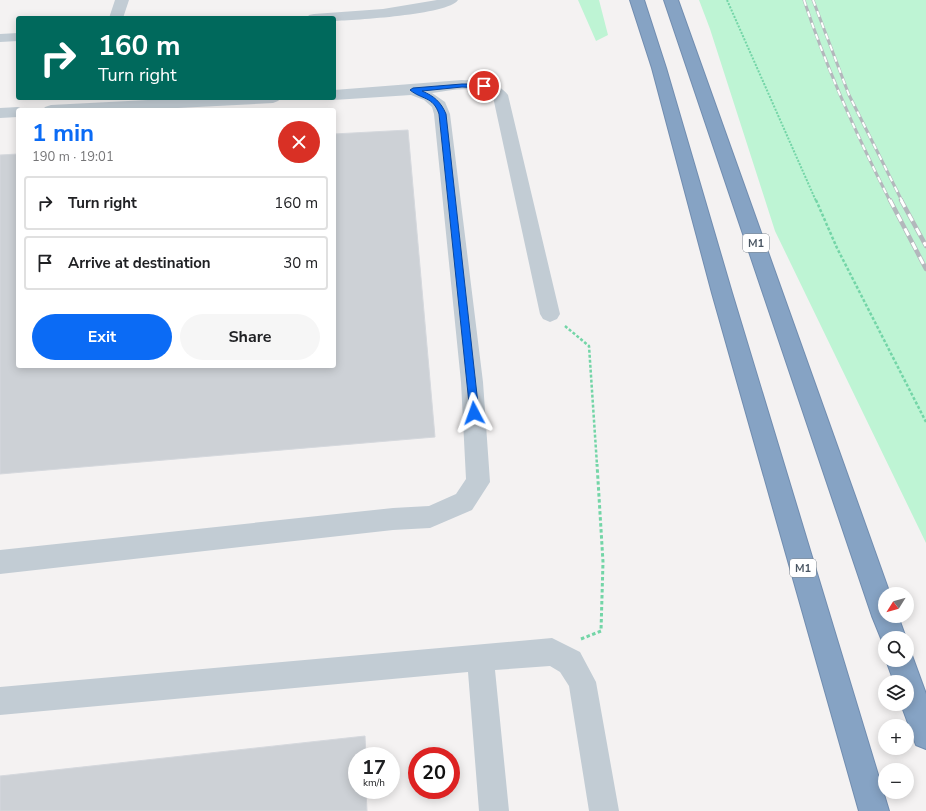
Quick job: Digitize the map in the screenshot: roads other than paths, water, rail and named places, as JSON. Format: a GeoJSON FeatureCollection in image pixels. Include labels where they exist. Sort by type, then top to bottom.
{"type":"FeatureCollection","features":[{"type":"Feature","properties":{"kind":"highway","name":"M1"},"geometry":{"type":"LineString","coordinates":[[638,0],[659,68],[722,294],[874,811]]}},
{"type":"Feature","properties":{"kind":"highway","name":"M1"},"geometry":{"type":"LineString","coordinates":[[671,0],[878,596]]}},
{"type":"Feature","properties":{"kind":"highway"},"geometry":{"type":"LineString","coordinates":[[902,667],[926,735]]}},
{"type":"Feature","properties":{"kind":"lane"},"geometry":{"type":"LineString","coordinates":[[117,16],[122,0]]}},
{"type":"Feature","properties":{"kind":"lane"},"geometry":{"type":"LineString","coordinates":[[336,17],[396,13],[425,8],[450,0]]}},
{"type":"Feature","properties":{"kind":"lane"},"geometry":{"type":"LineString","coordinates":[[0,38],[16,37]]}},
{"type":"Feature","properties":{"kind":"lane"},"geometry":{"type":"LineString","coordinates":[[336,95],[462,85],[484,86],[500,96],[550,314]]}},
{"type":"Feature","properties":{"kind":"lane"},"geometry":{"type":"LineString","coordinates":[[0,562],[393,519],[430,517],[464,502],[478,482],[478,460],[472,382],[442,114],[439,105],[429,97],[413,90]]}},
{"type":"Feature","properties":{"kind":"lane"},"geometry":{"type":"LineString","coordinates":[[88,108],[236,100]]}},
{"type":"Feature","properties":{"kind":"lane"},"geometry":{"type":"LineString","coordinates":[[0,113],[16,112]]}},
{"type":"Feature","properties":{"kind":"lane"},"geometry":{"type":"LineString","coordinates":[[0,701],[480,657],[552,652],[570,662],[582,682],[604,811]]}},
{"type":"Feature","properties":{"kind":"lane"},"geometry":{"type":"LineString","coordinates":[[480,657],[494,811]]}},
{"type":"Feature","properties":{"kind":"railway"},"geometry":{"type":"LineString","coordinates":[[804,0],[822,52],[843,102],[890,201]]}},
{"type":"Feature","properties":{"kind":"railway"},"geometry":{"type":"LineString","coordinates":[[813,0],[849,95],[902,201]]}},
{"type":"Feature","properties":{"kind":"railway"},"geometry":{"type":"LineString","coordinates":[[890,200],[926,269]]}},
{"type":"Feature","properties":{"kind":"railway"},"geometry":{"type":"LineString","coordinates":[[901,200],[926,246]]}}]}
